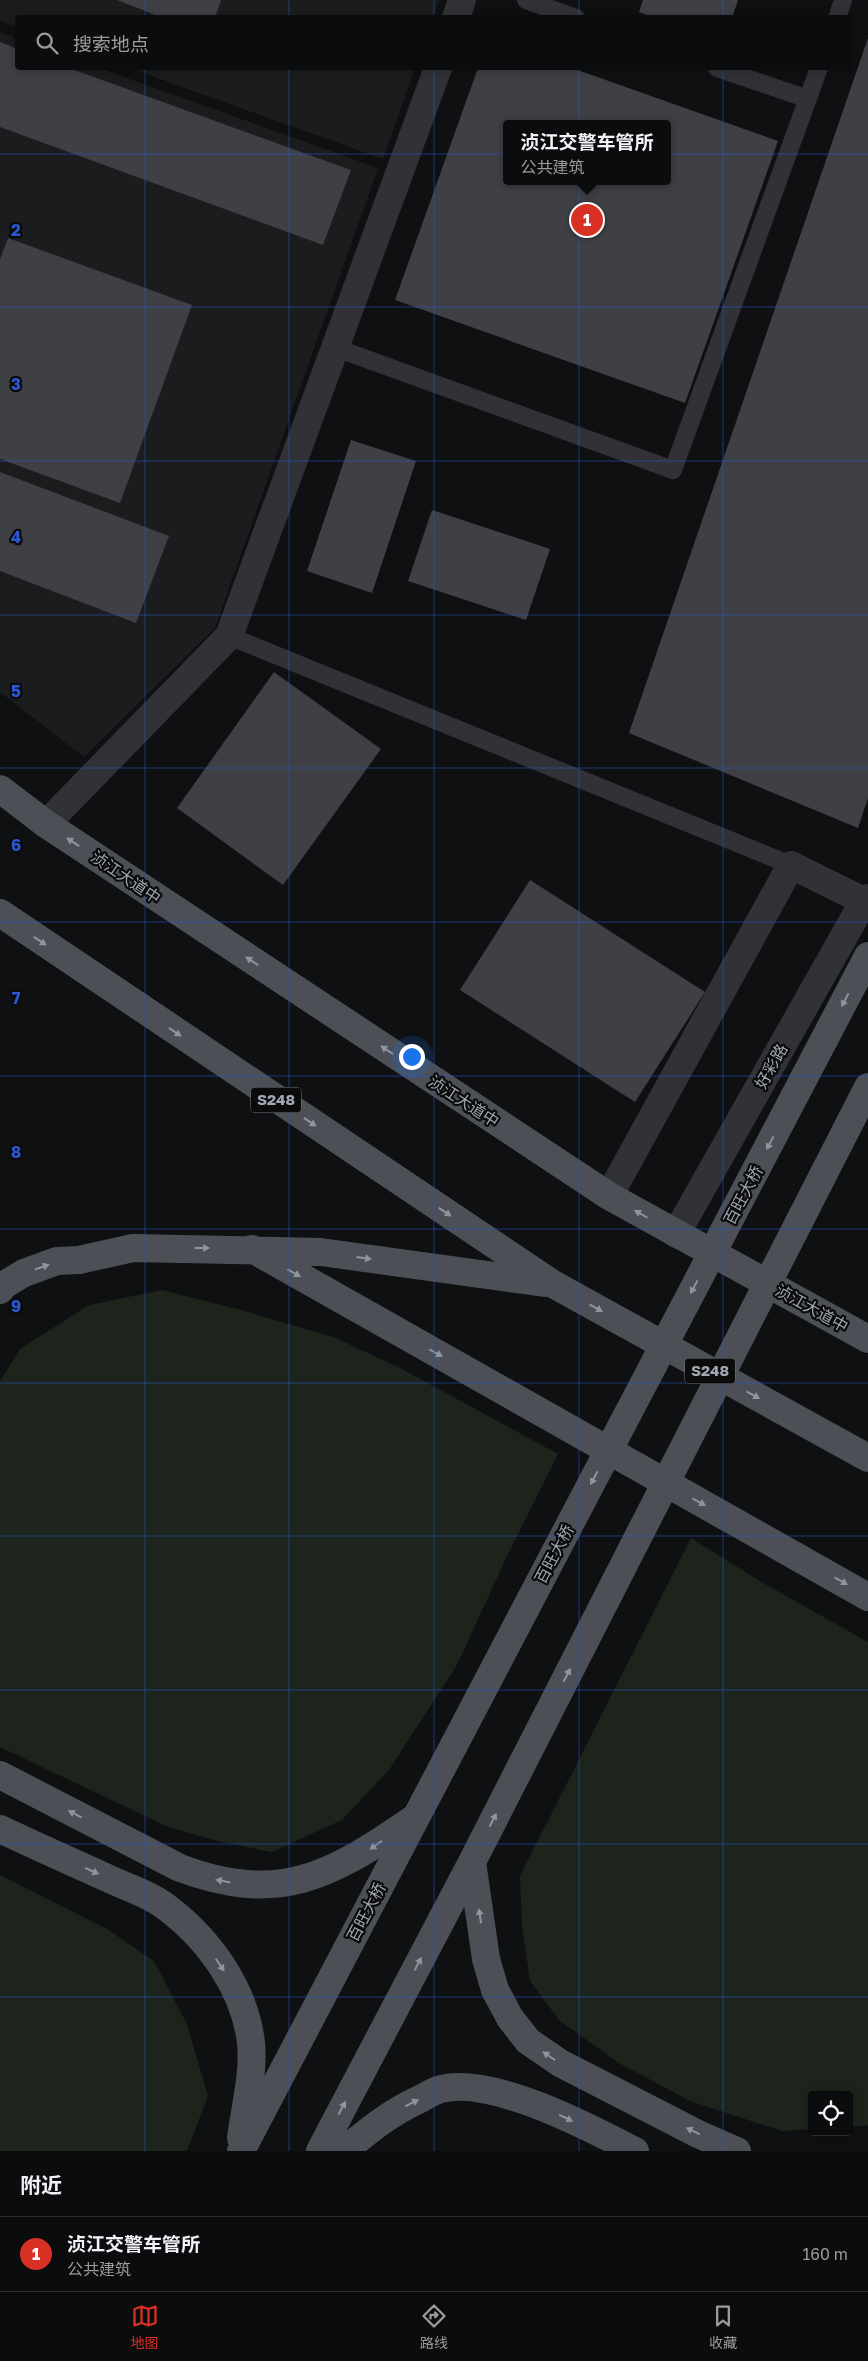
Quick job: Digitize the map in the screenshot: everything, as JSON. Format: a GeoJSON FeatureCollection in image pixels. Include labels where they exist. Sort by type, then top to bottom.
{"type":"FeatureCollection","features":[{"type":"Feature","properties":{"kind":"main road","name":"浈江大道中"},"geometry":{"type":"LineString","coordinates":[[0,789],[46,824],[609,1196],[868,1339]]}},
{"type":"Feature","properties":{"kind":"main road","name":"S248"},"geometry":{"type":"LineString","coordinates":[[0,913],[553,1284],[868,1458]]}},
{"type":"Feature","properties":{"kind":"main road","name":"百旺大桥"},"geometry":{"type":"LineString","coordinates":[[240,2151],[868,956]]}},
{"type":"Feature","properties":{"kind":"main road"},"geometry":{"type":"LineString","coordinates":[[320,2151],[472,1862],[868,1087]]}},
{"type":"Feature","properties":{"kind":"main road"},"geometry":{"type":"LineString","coordinates":[[0,1290],[4,1284],[24,1273],[57,1261],[79,1260],[132,1248],[252,1249],[321,1252],[553,1284]]}},
{"type":"Feature","properties":{"kind":"main road"},"geometry":{"type":"LineString","coordinates":[[252,1249],[868,1596]]}},
{"type":"Feature","properties":{"kind":"main road"},"geometry":{"type":"LineString","coordinates":[[0,1775],[180,1868],[207,1878],[248,1885],[289,1884],[331,1868],[367,1851],[416,1817]]}},
{"type":"Feature","properties":{"kind":"main road"},"geometry":{"type":"LineString","coordinates":[[0,1829],[161,1902],[186,1924],[219,1963],[238,1993],[247,2020],[251,2045],[240,2151]]}},
{"type":"Feature","properties":{"kind":"main road"},"geometry":{"type":"LineString","coordinates":[[472,1862],[486,1959],[495,1990],[510,2018],[528,2041],[577,2072],[698,2134],[738,2151]]}},
{"type":"Feature","properties":{"kind":"main road"},"geometry":{"type":"LineString","coordinates":[[344,2151],[388,2116],[440,2089],[465,2086],[490,2091],[546,2109],[635,2151]]}},
{"type":"Feature","properties":{"kind":"street"},"geometry":{"type":"LineString","coordinates":[[457,15],[462,0]]}},
{"type":"Feature","properties":{"kind":"street"},"geometry":{"type":"LineString","coordinates":[[46,824],[229,636],[437,70]]}},
{"type":"Feature","properties":{"kind":"street"},"geometry":{"type":"LineString","coordinates":[[609,1196],[791,865],[867,901]]}},
{"type":"Feature","properties":{"kind":"street","name":"好彩路"},"geometry":{"type":"LineString","coordinates":[[676,1234],[867,901]]}},
{"type":"Feature","properties":{"kind":"lane"},"geometry":{"type":"LineString","coordinates":[[526,0],[568,15]]}},
{"type":"Feature","properties":{"kind":"lane"},"geometry":{"type":"LineString","coordinates":[[838,15],[843,0]]}},
{"type":"Feature","properties":{"kind":"lane"},"geometry":{"type":"LineString","coordinates":[[723,70],[808,99]]}},
{"type":"Feature","properties":{"kind":"lane"},"geometry":{"type":"LineString","coordinates":[[336,348],[673,470],[818,70]]}},
{"type":"Feature","properties":{"kind":"lane"},"geometry":{"type":"LineString","coordinates":[[229,636],[791,865]]}},
{"type":"Feature","properties":{"kind":"shaded area"},"geometry":{"type":"Polygon","coordinates":[[[0,0],[439,0],[434,15],[15,15],[15,26],[0,21],[0,0]]]}},
{"type":"Feature","properties":{"kind":"shaded area"},"geometry":{"type":"Polygon","coordinates":[[[0,32],[15,37],[15,70],[105,70],[378,168],[215,628],[84,757],[0,692],[0,32]]]}},
{"type":"Feature","properties":{"kind":"shaded area"},"geometry":{"type":"Polygon","coordinates":[[[135,70],[414,70],[383,159],[135,70]]]}},
{"type":"Feature","properties":{"kind":"shaded area"},"geometry":{"type":"Polygon","coordinates":[[[162,1290],[245,1311],[336,1338],[400,1368],[558,1454],[508,1554],[457,1665],[389,1770],[342,1820],[272,1852],[217,1841],[166,1826],[0,1747],[0,1381],[20,1349],[89,1305],[162,1290]]]}},
{"type":"Feature","properties":{"kind":"shaded area"},"geometry":{"type":"Polygon","coordinates":[[[691,1538],[765,1584],[868,1642],[868,2125],[853,2127],[853,2091],[808,2091],[808,2129],[782,2131],[690,2101],[617,2062],[559,2020],[530,1981],[522,1925],[520,1876],[691,1538]]]}},
{"type":"Feature","properties":{"kind":"shaded area"},"geometry":{"type":"Polygon","coordinates":[[[0,1875],[107,1929],[154,1961],[187,2024],[208,2096],[187,2151],[0,2151],[0,1875]]]}},
{"type":"Feature","properties":{"kind":"building"},"geometry":{"type":"Polygon","coordinates":[[[117,0],[221,0],[216,15],[155,15],[117,0]]]}},
{"type":"Feature","properties":{"kind":"building"},"geometry":{"type":"Polygon","coordinates":[[[643,0],[738,0],[733,15],[646,15],[639,12],[643,0]]]}},
{"type":"Feature","properties":{"kind":"building"},"geometry":{"type":"Polygon","coordinates":[[[868,38],[868,798],[858,828],[629,733],[868,38]]]}},
{"type":"Feature","properties":{"kind":"building"},"geometry":{"type":"Polygon","coordinates":[[[0,42],[15,48],[15,70],[75,70],[351,170],[323,245],[0,127],[0,42]]]}},
{"type":"Feature","properties":{"kind":"building"},"geometry":{"type":"Polygon","coordinates":[[[477,70],[578,70],[778,141],[685,403],[395,300],[477,70]]]}},
{"type":"Feature","properties":{"kind":"building"},"geometry":{"type":"Polygon","coordinates":[[[8,238],[192,305],[120,503],[0,459],[0,259],[8,238]]]}},
{"type":"Feature","properties":{"kind":"building"},"geometry":{"type":"Polygon","coordinates":[[[351,440],[416,461],[372,593],[307,571],[351,440]]]}},
{"type":"Feature","properties":{"kind":"building"},"geometry":{"type":"Polygon","coordinates":[[[0,472],[169,536],[136,623],[0,571],[0,472]]]}},
{"type":"Feature","properties":{"kind":"building"},"geometry":{"type":"Polygon","coordinates":[[[432,510],[550,549],[526,620],[408,581],[432,510]]]}},
{"type":"Feature","properties":{"kind":"building"},"geometry":{"type":"Polygon","coordinates":[[[274,672],[381,749],[283,885],[177,808],[274,672]]]}},
{"type":"Feature","properties":{"kind":"building"},"geometry":{"type":"Polygon","coordinates":[[[530,880],[705,992],[635,1102],[460,990],[530,880]]]}},
{"type":"Feature","properties":{"kind":"place","name":"浈江交警车管所"},"geometry":{"type":"Point","coordinates":[587,220]}}]}
